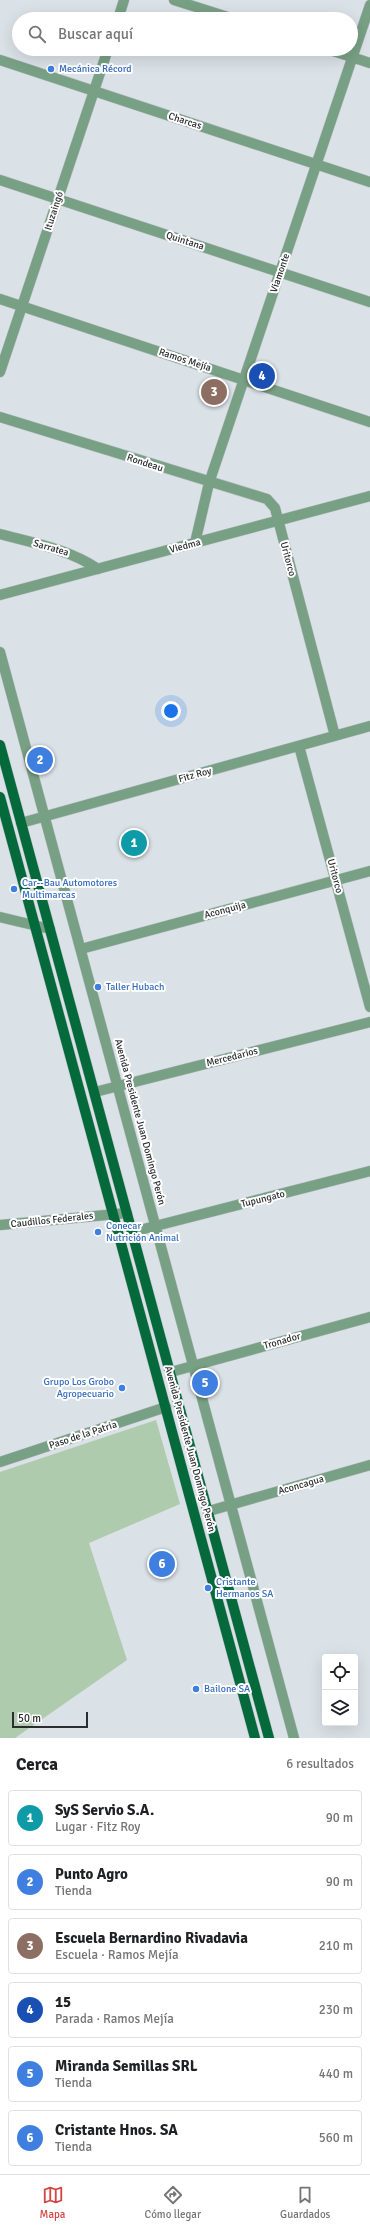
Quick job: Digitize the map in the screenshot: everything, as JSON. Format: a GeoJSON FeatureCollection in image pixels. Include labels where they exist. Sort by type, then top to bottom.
{"type":"FeatureCollection","features":[{"type":"Feature","properties":{"kind":"main road","name":"Avenida Presidente Juan Domingo Perón"},"geometry":{"type":"LineString","coordinates":[[0,744],[209,1511],[269,1738]]}},
{"type":"Feature","properties":{"kind":"main road","name":"Avenida Presidente Juan Domingo Perón"},"geometry":{"type":"LineString","coordinates":[[0,798],[36,926],[255,1738]]}},
{"type":"Feature","properties":{"kind":"street"},"geometry":{"type":"LineString","coordinates":[[120,12],[124,0]]}},
{"type":"Feature","properties":{"kind":"street"},"geometry":{"type":"LineString","coordinates":[[174,0],[212,12]]}},
{"type":"Feature","properties":{"kind":"street","name":"Viamonte"},"geometry":{"type":"LineString","coordinates":[[358,40],[370,5]]}},
{"type":"Feature","properties":{"kind":"street","name":"Ituzaingó"},"geometry":{"type":"LineString","coordinates":[[0,372],[106,56]]}},
{"type":"Feature","properties":{"kind":"street"},"geometry":{"type":"LineString","coordinates":[[349,56],[370,63]]}},
{"type":"Feature","properties":{"kind":"street","name":"Viamonte"},"geometry":{"type":"LineString","coordinates":[[196,543],[209,483],[352,57]]}},
{"type":"Feature","properties":{"kind":"street","name":"Charcas"},"geometry":{"type":"LineString","coordinates":[[0,60],[370,182]]}},
{"type":"Feature","properties":{"kind":"street","name":"Quintana"},"geometry":{"type":"LineString","coordinates":[[0,180],[370,302]]}},
{"type":"Feature","properties":{"kind":"street","name":"Ramos Mejía"},"geometry":{"type":"LineString","coordinates":[[0,299],[370,422]]}},
{"type":"Feature","properties":{"kind":"street","name":"Rondeau"},"geometry":{"type":"LineString","coordinates":[[0,417],[209,483],[267,499],[276,508],[278,521]]}},
{"type":"Feature","properties":{"kind":"street","name":"Viedma"},"geometry":{"type":"LineString","coordinates":[[0,595],[370,496]]}},
{"type":"Feature","properties":{"kind":"street","name":"Uritorco"},"geometry":{"type":"LineString","coordinates":[[278,521],[335,736]]}},
{"type":"Feature","properties":{"kind":"street","name":"Sarratea"},"geometry":{"type":"LineString","coordinates":[[0,534],[68,552],[80,557],[98,569]]}},
{"type":"Feature","properties":{"kind":"street","name":"Avenida Presidente Juan Domingo Perón"},"geometry":{"type":"LineString","coordinates":[[0,652],[294,1738]]}},
{"type":"Feature","properties":{"kind":"street","name":"Fitz Roy"},"geometry":{"type":"LineString","coordinates":[[21,823],[370,726]]}},
{"type":"Feature","properties":{"kind":"street","name":"Uritorco"},"geometry":{"type":"LineString","coordinates":[[299,746],[370,1007]]}},
{"type":"Feature","properties":{"kind":"street","name":"Aconquija"},"geometry":{"type":"LineString","coordinates":[[81,949],[370,871]]}},
{"type":"Feature","properties":{"kind":"street"},"geometry":{"type":"LineString","coordinates":[[0,918],[50,929]]}},
{"type":"Feature","properties":{"kind":"street","name":"Mercedarios"},"geometry":{"type":"LineString","coordinates":[[95,1092],[370,1022]]}},
{"type":"Feature","properties":{"kind":"street","name":"Tupungato"},"geometry":{"type":"LineString","coordinates":[[132,1232],[370,1171]]}},
{"type":"Feature","properties":{"kind":"street","name":"Caudillos Federales"},"geometry":{"type":"LineString","coordinates":[[0,1225],[127,1213]]}},
{"type":"Feature","properties":{"kind":"street","name":"Tronador"},"geometry":{"type":"LineString","coordinates":[[171,1372],[370,1317]]}},
{"type":"Feature","properties":{"kind":"street","name":"Paso de la Patria"},"geometry":{"type":"LineString","coordinates":[[0,1462],[166,1407]]}},
{"type":"Feature","properties":{"kind":"street","name":"Aconcagua"},"geometry":{"type":"LineString","coordinates":[[209,1511],[231,1506],[370,1465]]}},
{"type":"Feature","properties":{"kind":"green space"},"geometry":{"type":"Polygon","coordinates":[[[156,1420],[180,1504],[89,1543],[127,1660],[15,1738],[0,1738],[0,1472],[156,1420]]]}},
{"type":"Feature","properties":{"kind":"place","name":"Mecánica Récord"},"geometry":{"type":"Point","coordinates":[51,69]}},
{"type":"Feature","properties":{"kind":"place","name":"15"},"geometry":{"type":"Point","coordinates":[262,376]}},
{"type":"Feature","properties":{"kind":"place","name":"Escuela Bernardino Rivadavia"},"geometry":{"type":"Point","coordinates":[214,392]}},
{"type":"Feature","properties":{"kind":"place","name":"Punto Agro"},"geometry":{"type":"Point","coordinates":[40,760]}},
{"type":"Feature","properties":{"kind":"place","name":"SyS Servio S.A."},"geometry":{"type":"Point","coordinates":[134,843]}},
{"type":"Feature","properties":{"kind":"place","name":"Car--Bau Automotores Multimarcas"},"geometry":{"type":"Point","coordinates":[14,889]}},
{"type":"Feature","properties":{"kind":"place","name":"Taller Hubach"},"geometry":{"type":"Point","coordinates":[98,987]}},
{"type":"Feature","properties":{"kind":"place","name":"Conecar Nutrición Animal"},"geometry":{"type":"Point","coordinates":[98,1232]}},
{"type":"Feature","properties":{"kind":"place","name":"Miranda Semillas SRL"},"geometry":{"type":"Point","coordinates":[205,1383]}},
{"type":"Feature","properties":{"kind":"place","name":"Grupo Los Grobo Agropecuario"},"geometry":{"type":"Point","coordinates":[122,1388]}},
{"type":"Feature","properties":{"kind":"place","name":"Cristante Hnos. SA"},"geometry":{"type":"Point","coordinates":[162,1564]}},
{"type":"Feature","properties":{"kind":"place","name":"Cristante Hermanos SA"},"geometry":{"type":"Point","coordinates":[208,1588]}},
{"type":"Feature","properties":{"kind":"place","name":"Bailone SA"},"geometry":{"type":"Point","coordinates":[196,1689]}}]}
